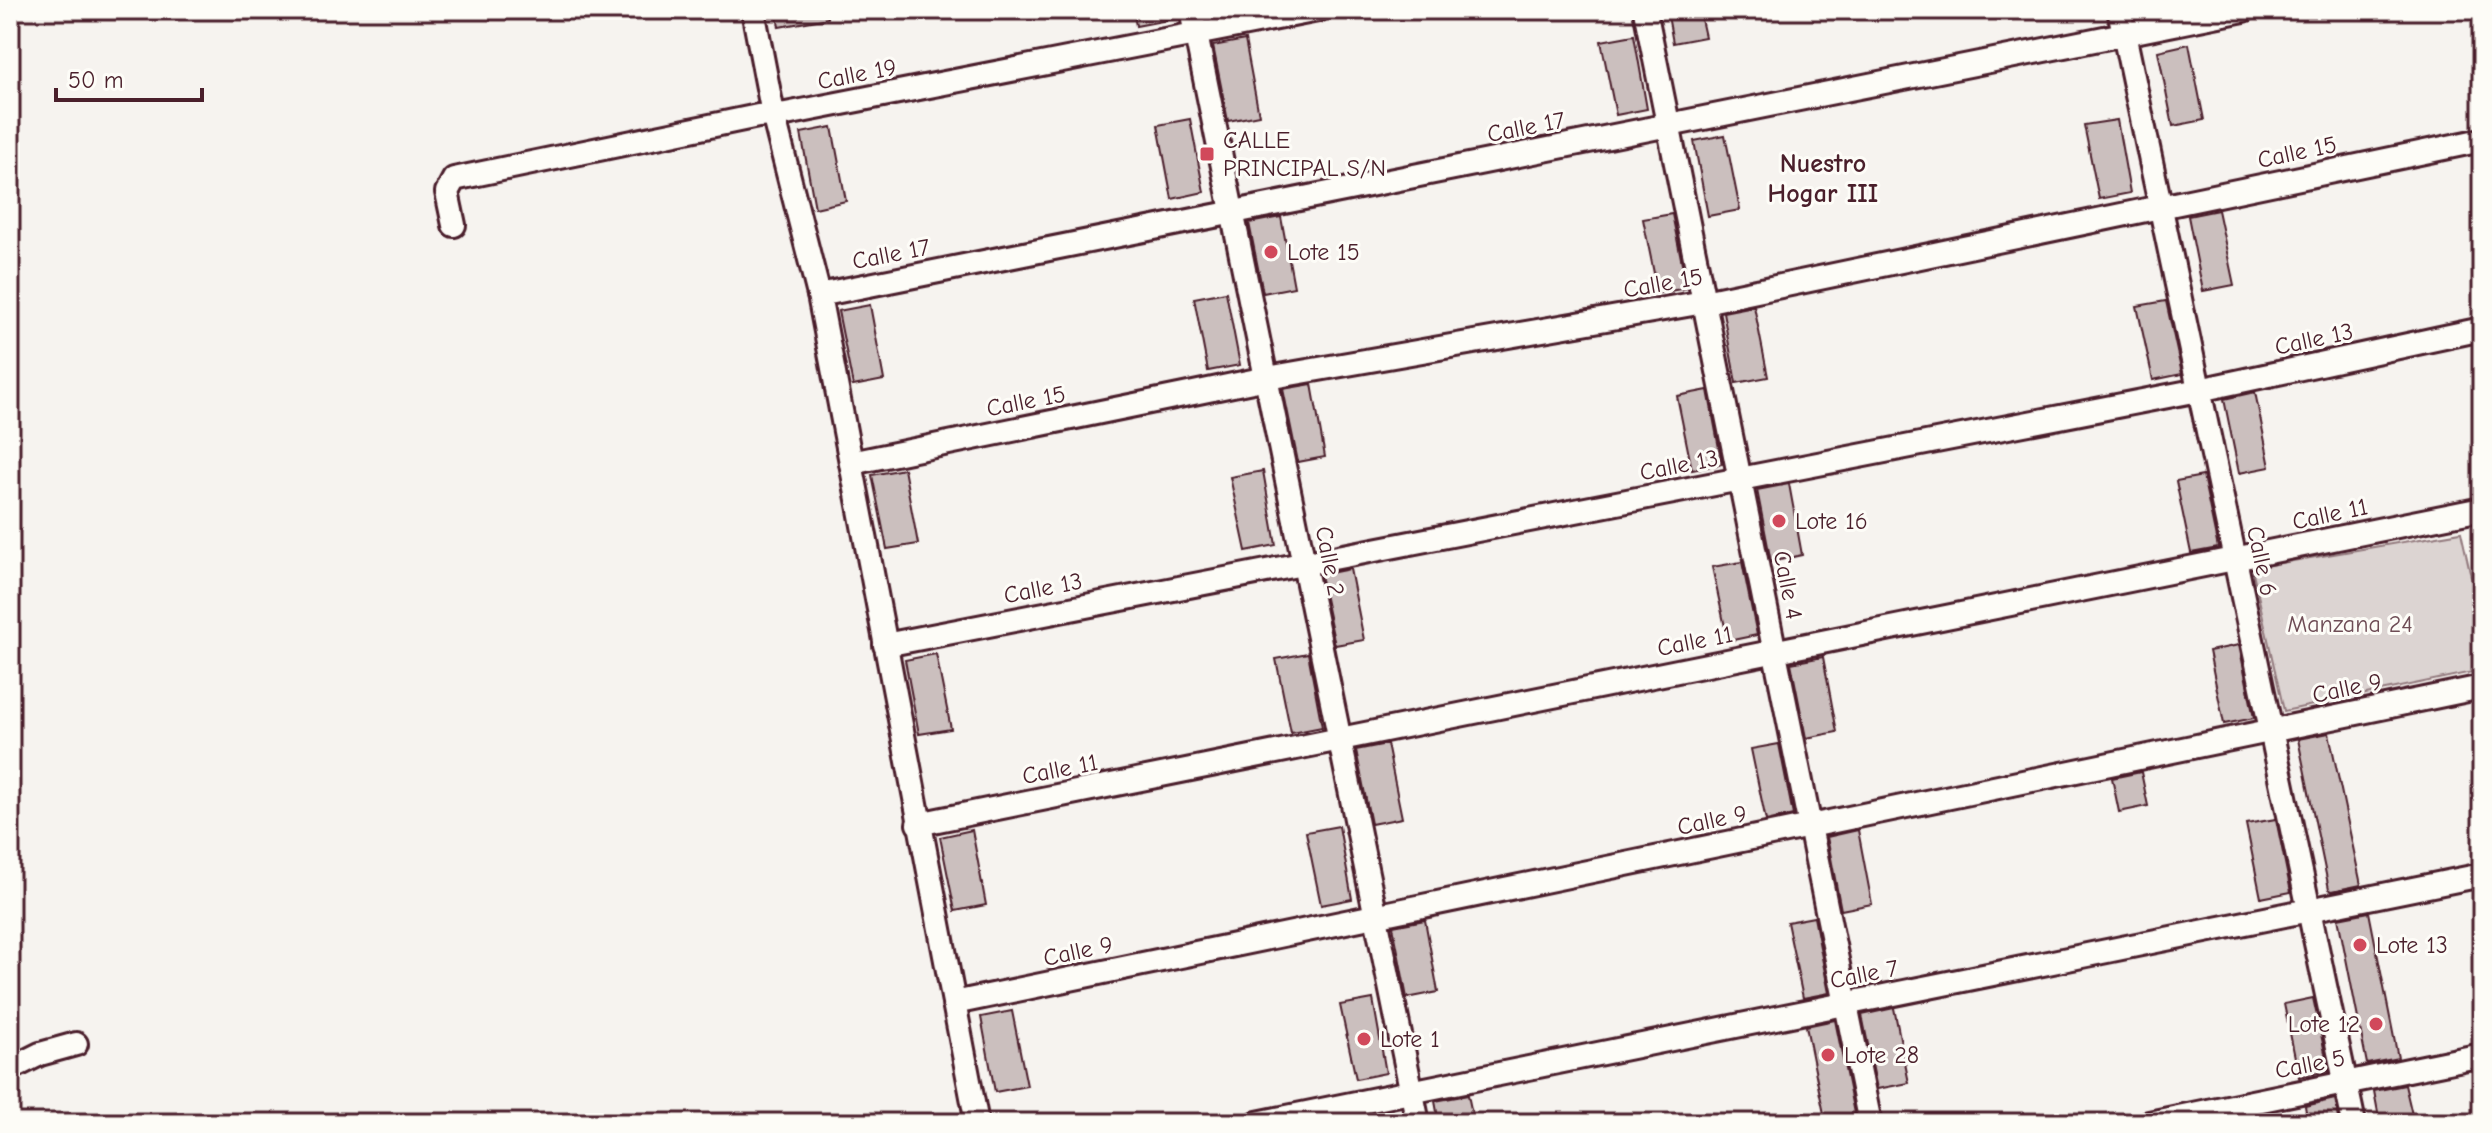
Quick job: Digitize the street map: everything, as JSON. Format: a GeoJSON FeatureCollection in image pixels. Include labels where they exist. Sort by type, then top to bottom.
{"type":"FeatureCollection","features":[{"type":"Feature","properties":{"kind":"street"},"geometry":{"type":"LineString","coordinates":[[753,10],[773,114],[819,295],[977,1123]]}},
{"type":"Feature","properties":{"kind":"street","name":"Calle 2"},"geometry":{"type":"LineString","coordinates":[[1191,10],[1418,1123]]}},
{"type":"Feature","properties":{"kind":"street","name":"Calle 19"},"geometry":{"type":"LineString","coordinates":[[454,225],[447,192],[454,179],[773,114],[786,114],[1318,10]]}},
{"type":"Feature","properties":{"kind":"street","name":"Calle 4"},"geometry":{"type":"LineString","coordinates":[[1645,10],[1870,1123]]}},
{"type":"Feature","properties":{"kind":"street","name":"Calle 6"},"geometry":{"type":"LineString","coordinates":[[2119,10],[2354,1123]]}},
{"type":"Feature","properties":{"kind":"street","name":"Calle 17"},"geometry":{"type":"LineString","coordinates":[[819,295],[2244,10]]}},
{"type":"Feature","properties":{"kind":"street","name":"Calle 15"},"geometry":{"type":"LineString","coordinates":[[851,463],[1267,378],[1704,302],[2482,140]]}},
{"type":"Feature","properties":{"kind":"street","name":"Calle 13"},"geometry":{"type":"LineString","coordinates":[[885,645],[2199,390],[2482,329]]}},
{"type":"Feature","properties":{"kind":"street","name":"Calle 11"},"geometry":{"type":"LineString","coordinates":[[918,824],[2482,509]]}},
{"type":"Feature","properties":{"kind":"street","name":"Calle 9"},"geometry":{"type":"LineString","coordinates":[[954,1003],[2482,687]]}},
{"type":"Feature","properties":{"kind":"street","name":"Calle 7"},"geometry":{"type":"LineString","coordinates":[[1257,1123],[2482,875]]}},
{"type":"Feature","properties":{"kind":"street"},"geometry":{"type":"LineString","coordinates":[[10,1069],[40,1054],[76,1044]]}},
{"type":"Feature","properties":{"kind":"street","name":"Calle 5"},"geometry":{"type":"LineString","coordinates":[[2149,1123],[2482,1055]]}},
{"type":"Feature","properties":{"kind":"green space","name":"Manzana 24"},"geometry":{"type":"Polygon","coordinates":[[[2461,532],[2482,625],[2482,670],[2284,711],[2252,568],[2461,532]]]}},
{"type":"Feature","properties":{"kind":"building"},"geometry":{"type":"Polygon","coordinates":[[[776,10],[827,10],[828,18],[779,27],[776,10]]]}},
{"type":"Feature","properties":{"kind":"building"},"geometry":{"type":"Polygon","coordinates":[[[1133,10],[1177,10],[1178,18],[1136,26],[1133,10]]]}},
{"type":"Feature","properties":{"kind":"building"},"geometry":{"type":"Polygon","coordinates":[[[1667,10],[1699,10],[1705,37],[1673,43],[1667,10]]]}},
{"type":"Feature","properties":{"kind":"building"},"geometry":{"type":"Polygon","coordinates":[[[1634,35],[1647,109],[1616,115],[1601,41],[1634,35]]]}},
{"type":"Feature","properties":{"kind":"building"},"geometry":{"type":"Polygon","coordinates":[[[1245,40],[1259,115],[1228,121],[1213,46],[1245,40]]]}},
{"type":"Feature","properties":{"kind":"building"},"geometry":{"type":"Polygon","coordinates":[[[2189,44],[2204,120],[2173,126],[2158,51],[2189,44]]]}},
{"type":"Feature","properties":{"kind":"building"},"geometry":{"type":"Polygon","coordinates":[[[1190,119],[1204,192],[1172,199],[1158,125],[1190,119]]]}},
{"type":"Feature","properties":{"kind":"building"},"geometry":{"type":"Polygon","coordinates":[[[2117,120],[2130,193],[2099,199],[2084,125],[2117,120]]]}},
{"type":"Feature","properties":{"kind":"building"},"geometry":{"type":"Polygon","coordinates":[[[832,127],[846,201],[815,208],[801,133],[832,127]]]}},
{"type":"Feature","properties":{"kind":"building"},"geometry":{"type":"Polygon","coordinates":[[[1725,135],[1740,210],[1708,216],[1694,141],[1725,135]]]}},
{"type":"Feature","properties":{"kind":"building"},"geometry":{"type":"Polygon","coordinates":[[[2218,210],[2234,285],[2203,291],[2188,216],[2218,210]]]}},
{"type":"Feature","properties":{"kind":"building"},"geometry":{"type":"Polygon","coordinates":[[[1672,214],[1687,288],[1658,293],[1643,219],[1672,214]]]}},
{"type":"Feature","properties":{"kind":"building","name":"Lote 15"},"geometry":{"type":"Polygon","coordinates":[[[1281,217],[1294,287],[1263,293],[1249,223],[1281,217]]]}},
{"type":"Feature","properties":{"kind":"building"},"geometry":{"type":"Polygon","coordinates":[[[1226,292],[1240,365],[1208,371],[1194,298],[1226,292]]]}},
{"type":"Feature","properties":{"kind":"building"},"geometry":{"type":"Polygon","coordinates":[[[2166,301],[2182,374],[2153,380],[2137,306],[2166,301]]]}},
{"type":"Feature","properties":{"kind":"building"},"geometry":{"type":"Polygon","coordinates":[[[870,305],[884,380],[853,386],[838,311],[870,305]]]}},
{"type":"Feature","properties":{"kind":"building"},"geometry":{"type":"Polygon","coordinates":[[[1754,306],[1768,377],[1736,383],[1723,312],[1754,306]]]}},
{"type":"Feature","properties":{"kind":"building"},"geometry":{"type":"Polygon","coordinates":[[[1312,384],[1325,457],[1298,462],[1283,389],[1312,384]]]}},
{"type":"Feature","properties":{"kind":"building"},"geometry":{"type":"Polygon","coordinates":[[[1708,390],[1722,464],[1692,470],[1677,396],[1708,390]]]}},
{"type":"Feature","properties":{"kind":"building"},"geometry":{"type":"Polygon","coordinates":[[[2255,392],[2270,467],[2239,473],[2224,399],[2255,392]]]}},
{"type":"Feature","properties":{"kind":"building"},"geometry":{"type":"Polygon","coordinates":[[[904,469],[918,544],[887,549],[872,475],[904,469]]]}},
{"type":"Feature","properties":{"kind":"building"},"geometry":{"type":"Polygon","coordinates":[[[1263,471],[1276,545],[1246,551],[1230,477],[1263,471]]]}},
{"type":"Feature","properties":{"kind":"building"},"geometry":{"type":"Polygon","coordinates":[[[2203,476],[2218,548],[2191,553],[2176,481],[2203,476]]]}},
{"type":"Feature","properties":{"kind":"building","name":"Lote 16"},"geometry":{"type":"Polygon","coordinates":[[[1789,484],[1802,555],[1771,562],[1757,490],[1789,484]]]}},
{"type":"Feature","properties":{"kind":"building"},"geometry":{"type":"Polygon","coordinates":[[[1742,562],[1757,635],[1728,641],[1712,567],[1742,562]]]}},
{"type":"Feature","properties":{"kind":"building"},"geometry":{"type":"Polygon","coordinates":[[[1350,569],[1364,640],[1335,645],[1320,575],[1350,569]]]}},
{"type":"Feature","properties":{"kind":"building"},"geometry":{"type":"Polygon","coordinates":[[[2239,645],[2254,718],[2224,724],[2209,651],[2239,645]]]}},
{"type":"Feature","properties":{"kind":"building"},"geometry":{"type":"Polygon","coordinates":[[[1308,653],[1322,727],[1291,733],[1276,659],[1308,653]]]}},
{"type":"Feature","properties":{"kind":"building"},"geometry":{"type":"Polygon","coordinates":[[[936,654],[951,729],[919,734],[905,660],[936,654]]]}},
{"type":"Feature","properties":{"kind":"building"},"geometry":{"type":"Polygon","coordinates":[[[1823,657],[1837,732],[1806,738],[1791,663],[1823,657]]]}},
{"type":"Feature","properties":{"kind":"building"},"geometry":{"type":"Polygon","coordinates":[[[2329,733],[2361,885],[2332,891],[2329,889],[2298,739],[2329,733]]]}},
{"type":"Feature","properties":{"kind":"building"},"geometry":{"type":"Polygon","coordinates":[[[1387,744],[1402,818],[1371,824],[1356,750],[1387,744]]]}},
{"type":"Feature","properties":{"kind":"building"},"geometry":{"type":"Polygon","coordinates":[[[1779,744],[1793,815],[1766,821],[1751,749],[1779,744]]]}},
{"type":"Feature","properties":{"kind":"building"},"geometry":{"type":"Polygon","coordinates":[[[2141,772],[2148,806],[2119,812],[2112,778],[2141,772]]]}},
{"type":"Feature","properties":{"kind":"building"},"geometry":{"type":"Polygon","coordinates":[[[2276,819],[2291,892],[2261,898],[2246,824],[2276,819]]]}},
{"type":"Feature","properties":{"kind":"building"},"geometry":{"type":"Polygon","coordinates":[[[1339,826],[1352,899],[1321,905],[1306,832],[1339,826]]]}},
{"type":"Feature","properties":{"kind":"building"},"geometry":{"type":"Polygon","coordinates":[[[972,830],[986,905],[955,911],[940,837],[972,830]]]}},
{"type":"Feature","properties":{"kind":"building"},"geometry":{"type":"Polygon","coordinates":[[[1858,830],[1872,904],[1841,910],[1827,837],[1858,830]]]}},
{"type":"Feature","properties":{"kind":"building"},"geometry":{"type":"Polygon","coordinates":[[[2369,912],[2398,1058],[2367,1064],[2338,918],[2369,912]]]}},
{"type":"Feature","properties":{"kind":"building"},"geometry":{"type":"Polygon","coordinates":[[[1814,917],[1829,993],[1803,998],[1787,922],[1814,917]]]}},
{"type":"Feature","properties":{"kind":"building"},"geometry":{"type":"Polygon","coordinates":[[[1425,920],[1438,992],[1407,998],[1393,926],[1425,920]]]}},
{"type":"Feature","properties":{"kind":"building"},"geometry":{"type":"Polygon","coordinates":[[[2313,998],[2329,1071],[2299,1077],[2284,1004],[2313,998]]]}},
{"type":"Feature","properties":{"kind":"building","name":"Lote 1"},"geometry":{"type":"Polygon","coordinates":[[[1373,999],[1386,1073],[1356,1079],[1340,1005],[1373,999]]]}},
{"type":"Feature","properties":{"kind":"building"},"geometry":{"type":"Polygon","coordinates":[[[1894,1008],[1909,1083],[1877,1089],[1862,1015],[1894,1008]]]}},
{"type":"Feature","properties":{"kind":"building"},"geometry":{"type":"Polygon","coordinates":[[[1012,1011],[1027,1086],[995,1092],[981,1017],[1012,1011]]]}},
{"type":"Feature","properties":{"kind":"building","name":"Lote 28"},"geometry":{"type":"Polygon","coordinates":[[[1835,1020],[1856,1123],[1826,1123],[1820,1095],[1806,1026],[1835,1020]]]}},
{"type":"Feature","properties":{"kind":"building"},"geometry":{"type":"Polygon","coordinates":[[[2405,1085],[2414,1123],[2380,1123],[2374,1091],[2405,1085]]]}},
{"type":"Feature","properties":{"kind":"building"},"geometry":{"type":"Polygon","coordinates":[[[1468,1095],[1474,1123],[1439,1123],[1435,1101],[1468,1095]]]}},
{"type":"Feature","properties":{"kind":"building"},"geometry":{"type":"Polygon","coordinates":[[[2335,1099],[2340,1123],[2308,1123],[2305,1106],[2335,1099]]]}},
{"type":"Feature","properties":{"kind":"place","name":"CALLE PRINCIPAL S/N"},"geometry":{"type":"Point","coordinates":[1207,154]}},
{"type":"Feature","properties":{"kind":"place","name":"Lote 15"},"geometry":{"type":"Point","coordinates":[1271,252]}},
{"type":"Feature","properties":{"kind":"place","name":"Lote 16"},"geometry":{"type":"Point","coordinates":[1779,521]}},
{"type":"Feature","properties":{"kind":"place","name":"Lote 13"},"geometry":{"type":"Point","coordinates":[2360,945]}},
{"type":"Feature","properties":{"kind":"place","name":"Lote 12"},"geometry":{"type":"Point","coordinates":[2376,1024]}},
{"type":"Feature","properties":{"kind":"place","name":"Lote 1"},"geometry":{"type":"Point","coordinates":[1364,1039]}},
{"type":"Feature","properties":{"kind":"place","name":"Lote 28"},"geometry":{"type":"Point","coordinates":[1828,1055]}},
{"type":"Feature","properties":{"kind":"district","name":"Nuestro Hogar III"},"geometry":{"type":"Point","coordinates":[1823,179]}}]}
